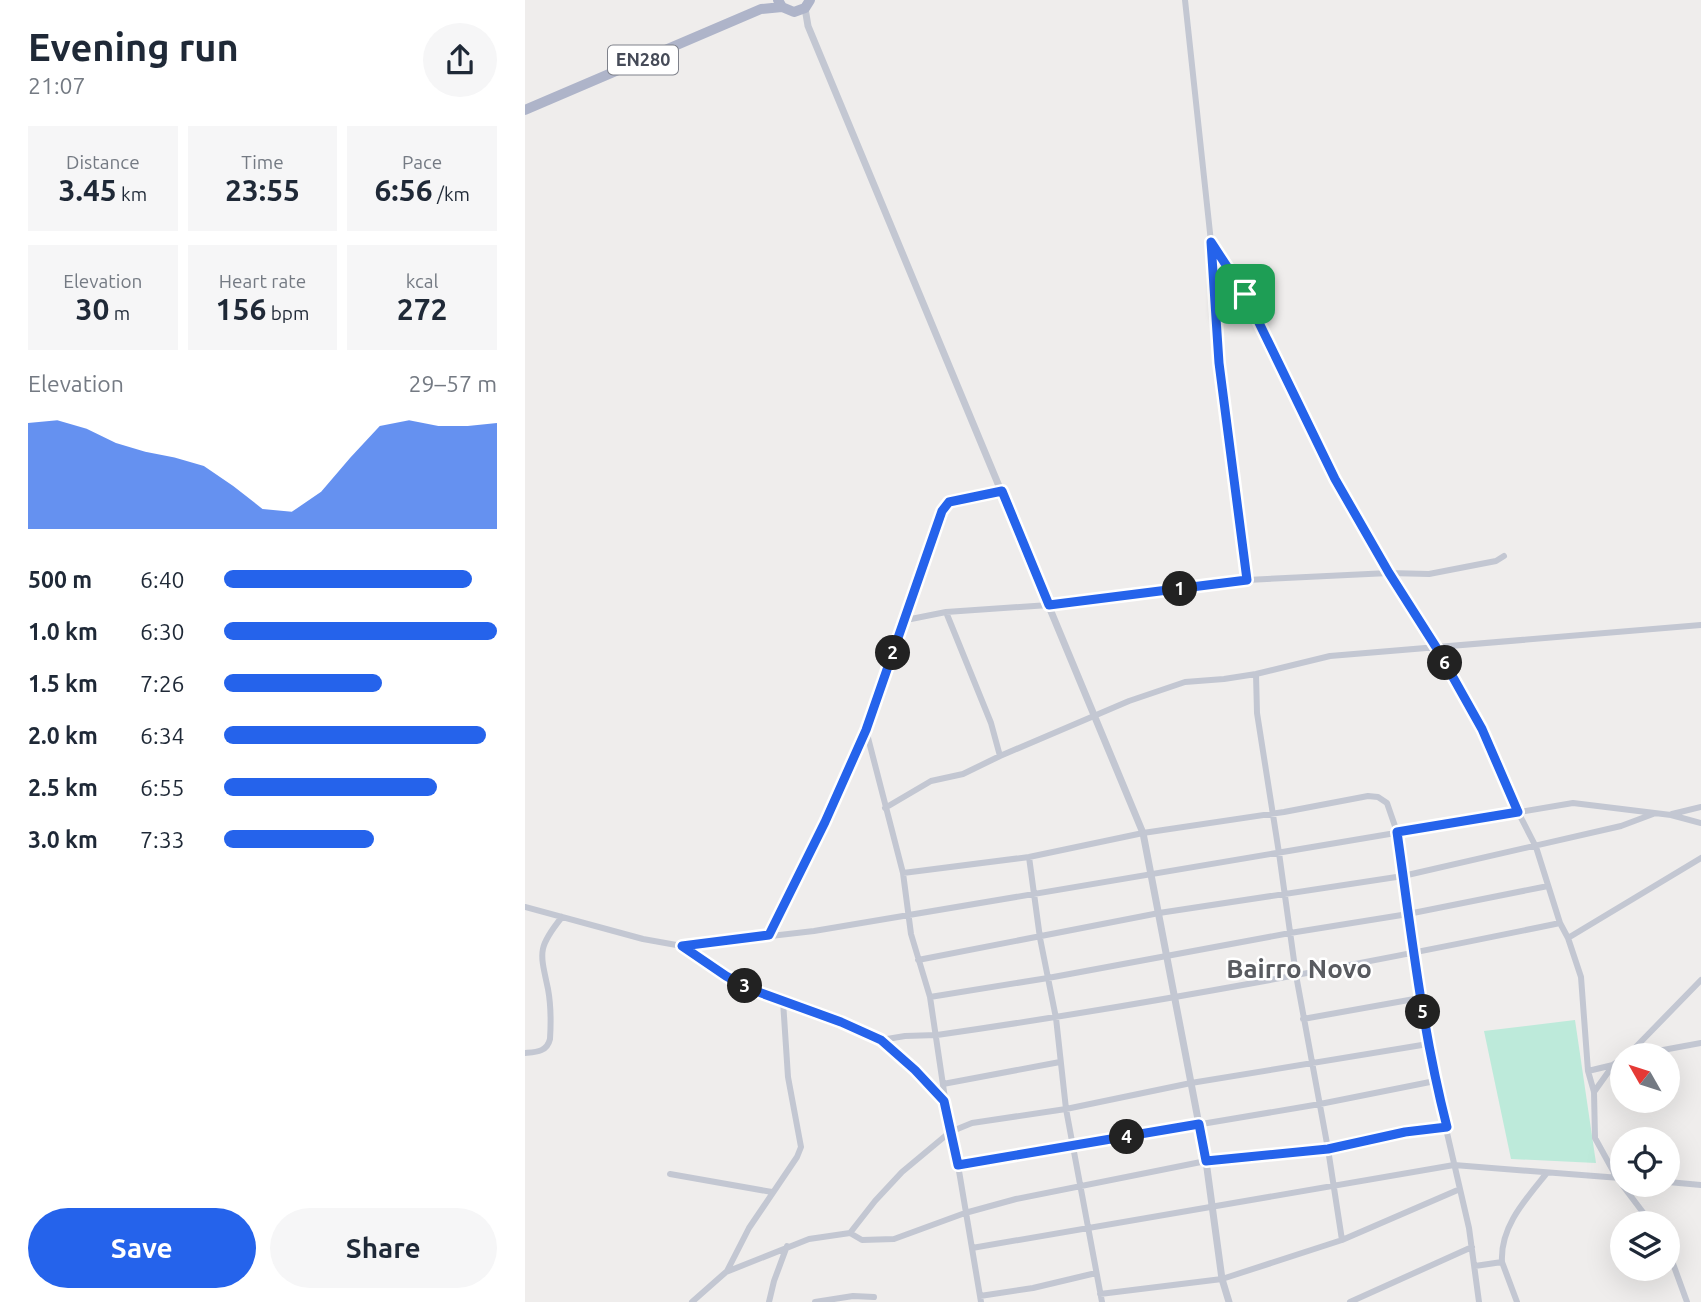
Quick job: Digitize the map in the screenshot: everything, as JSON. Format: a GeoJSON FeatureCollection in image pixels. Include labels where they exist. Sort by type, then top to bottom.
{"type":"FeatureCollection","features":[{"type":"Feature","properties":{"kind":"main road","name":"EN280"},"geometry":{"type":"LineString","coordinates":[[761,9],[771,0]]}},
{"type":"Feature","properties":{"kind":"main road","name":"EN280"},"geometry":{"type":"LineString","coordinates":[[525,110],[761,9],[780,4],[794,12]]}},
{"type":"Feature","properties":{"kind":"main road"},"geometry":{"type":"LineString","coordinates":[[794,12],[807,4]]}},
{"type":"Feature","properties":{"kind":"street"},"geometry":{"type":"LineString","coordinates":[[1185,0],[1211,242],[1219,363],[1247,580]]}},
{"type":"Feature","properties":{"kind":"street"},"geometry":{"type":"LineString","coordinates":[[807,4],[807,26]]}},
{"type":"Feature","properties":{"kind":"street"},"geometry":{"type":"LineString","coordinates":[[794,12],[807,26],[1143,833],[1206,1161],[1222,1279],[1229,1302]]}},
{"type":"Feature","properties":{"kind":"street"},"geometry":{"type":"LineString","coordinates":[[1211,242],[1245,294],[1335,479],[1482,729],[1518,812],[1537,847],[1560,923],[1581,977],[1588,1071],[1594,1092],[1595,1138],[1610,1162]]}},
{"type":"Feature","properties":{"kind":"street"},"geometry":{"type":"LineString","coordinates":[[769,935],[866,730],[946,506],[954,500],[1002,491]]}},
{"type":"Feature","properties":{"kind":"street"},"geometry":{"type":"LineString","coordinates":[[906,620],[946,612],[1049,605],[1247,580],[1389,573],[1429,574],[1496,561],[1504,556]]}},
{"type":"Feature","properties":{"kind":"street"},"geometry":{"type":"LineString","coordinates":[[946,612],[991,723],[1000,756]]}},
{"type":"Feature","properties":{"kind":"street"},"geometry":{"type":"LineString","coordinates":[[885,808],[931,781],[963,774],[1138,697],[1185,681],[1257,674],[1330,656],[1701,625]]}},
{"type":"Feature","properties":{"kind":"street"},"geometry":{"type":"LineString","coordinates":[[1257,674],[1257,713],[1296,975],[1342,1240]]}},
{"type":"Feature","properties":{"kind":"street"},"geometry":{"type":"LineString","coordinates":[[866,730],[902,873],[918,960],[930,998],[944,1101],[981,1299],[1096,1273]]}},
{"type":"Feature","properties":{"kind":"street"},"geometry":{"type":"LineString","coordinates":[[902,873],[1028,857],[1143,833],[1368,796],[1378,797],[1387,803],[1397,832],[1420,998],[1435,1081],[1472,1247],[1479,1302]]}},
{"type":"Feature","properties":{"kind":"street"},"geometry":{"type":"LineString","coordinates":[[525,907],[643,939],[682,946],[814,931],[1033,895],[1151,872],[1573,803],[1653,814],[1671,814],[1701,807]]}},
{"type":"Feature","properties":{"kind":"street"},"geometry":{"type":"LineString","coordinates":[[918,960],[1159,913],[1403,876],[1537,847],[1621,826],[1653,814]]}},
{"type":"Feature","properties":{"kind":"street"},"geometry":{"type":"LineString","coordinates":[[1671,814],[1701,823]]}},
{"type":"Feature","properties":{"kind":"street"},"geometry":{"type":"LineString","coordinates":[[1028,857],[1056,1018],[1066,1109],[1102,1302]]}},
{"type":"Feature","properties":{"kind":"street"},"geometry":{"type":"LineString","coordinates":[[1568,938],[1701,858]]}},
{"type":"Feature","properties":{"kind":"street"},"geometry":{"type":"LineString","coordinates":[[930,998],[1408,914],[1548,886]]}},
{"type":"Feature","properties":{"kind":"street"},"geometry":{"type":"LineString","coordinates":[[525,1053],[543,1050],[550,1039],[549,992],[541,959],[543,946],[550,932],[562,917]]}},
{"type":"Feature","properties":{"kind":"street"},"geometry":{"type":"LineString","coordinates":[[881,1040],[1056,1018],[1175,998],[1414,954],[1560,923]]}},
{"type":"Feature","properties":{"kind":"street"},"geometry":{"type":"LineString","coordinates":[[682,946],[750,989],[841,1022],[881,1040],[944,1101]]}},
{"type":"Feature","properties":{"kind":"street"},"geometry":{"type":"LineString","coordinates":[[1640,1043],[1701,980]]}},
{"type":"Feature","properties":{"kind":"street"},"geometry":{"type":"LineString","coordinates":[[1303,1019],[1420,998]]}},
{"type":"Feature","properties":{"kind":"street"},"geometry":{"type":"LineString","coordinates":[[726,1272],[749,1228],[801,1147],[788,1077],[783,1001]]}},
{"type":"Feature","properties":{"kind":"street"},"geometry":{"type":"LineString","coordinates":[[1680,1047],[1701,1043]]}},
{"type":"Feature","properties":{"kind":"street"},"geometry":{"type":"LineString","coordinates":[[851,1233],[889,1185],[950,1132],[972,1123],[1066,1109],[1191,1083],[1429,1044]]}},
{"type":"Feature","properties":{"kind":"street"},"geometry":{"type":"LineString","coordinates":[[943,1084],[1061,1062]]}},
{"type":"Feature","properties":{"kind":"street"},"geometry":{"type":"LineString","coordinates":[[1588,1071],[1610,1065]]}},
{"type":"Feature","properties":{"kind":"street"},"geometry":{"type":"LineString","coordinates":[[1594,1092],[1610,1070]]}},
{"type":"Feature","properties":{"kind":"street"},"geometry":{"type":"LineString","coordinates":[[958,1165],[1320,1104],[1435,1081]]}},
{"type":"Feature","properties":{"kind":"street"},"geometry":{"type":"LineString","coordinates":[[692,1302],[726,1272],[787,1246],[823,1235],[851,1233],[862,1240],[894,1240],[965,1213],[1016,1199],[1206,1161],[1328,1149],[1405,1132],[1447,1127]]}},
{"type":"Feature","properties":{"kind":"street"},"geometry":{"type":"LineString","coordinates":[[972,1248],[1454,1165],[1610,1177]]}},
{"type":"Feature","properties":{"kind":"street"},"geometry":{"type":"LineString","coordinates":[[670,1174],[772,1192]]}},
{"type":"Feature","properties":{"kind":"street"},"geometry":{"type":"LineString","coordinates":[[1517,1302],[1502,1262],[1501,1249],[1505,1233],[1516,1214],[1546,1174]]}},
{"type":"Feature","properties":{"kind":"street"},"geometry":{"type":"LineString","coordinates":[[1680,1183],[1701,1185]]}},
{"type":"Feature","properties":{"kind":"street"},"geometry":{"type":"LineString","coordinates":[[1100,1293],[1222,1279],[1342,1240],[1460,1189]]}},
{"type":"Feature","properties":{"kind":"street"},"geometry":{"type":"LineString","coordinates":[[769,1302],[787,1246]]}},
{"type":"Feature","properties":{"kind":"street"},"geometry":{"type":"LineString","coordinates":[[1350,1302],[1472,1247]]}},
{"type":"Feature","properties":{"kind":"street"},"geometry":{"type":"LineString","coordinates":[[1475,1266],[1502,1262]]}},
{"type":"Feature","properties":{"kind":"street"},"geometry":{"type":"LineString","coordinates":[[1679,1281],[1687,1302]]}},
{"type":"Feature","properties":{"kind":"street"},"geometry":{"type":"LineString","coordinates":[[815,1302],[853,1296],[874,1297]]}},
{"type":"Feature","properties":{"kind":"green space"},"geometry":{"type":"Polygon","coordinates":[[[1575,1020],[1596,1163],[1511,1159],[1484,1031],[1575,1020]]]}},
{"type":"Feature","properties":{"kind":"district","name":"Bairro Novo"},"geometry":{"type":"Point","coordinates":[1299,969]}},
{"type":"Feature","properties":{"kind":"route"},"geometry":{"type":"LineString","coordinates":[[1211,242],[1245,294],[1335,479],[1482,729],[1518,812],[1397,832],[1420,998],[1435,1081],[1447,1127],[1405,1132],[1328,1149],[1206,1161],[1199,1124],[958,1165],[944,1101],[881,1040],[841,1022],[750,989],[701,961],[682,946],[769,935],[825,822],[866,730],[942,511],[949,502],[1002,491],[1049,605],[1247,580],[1219,363],[1211,242]]}}]}
